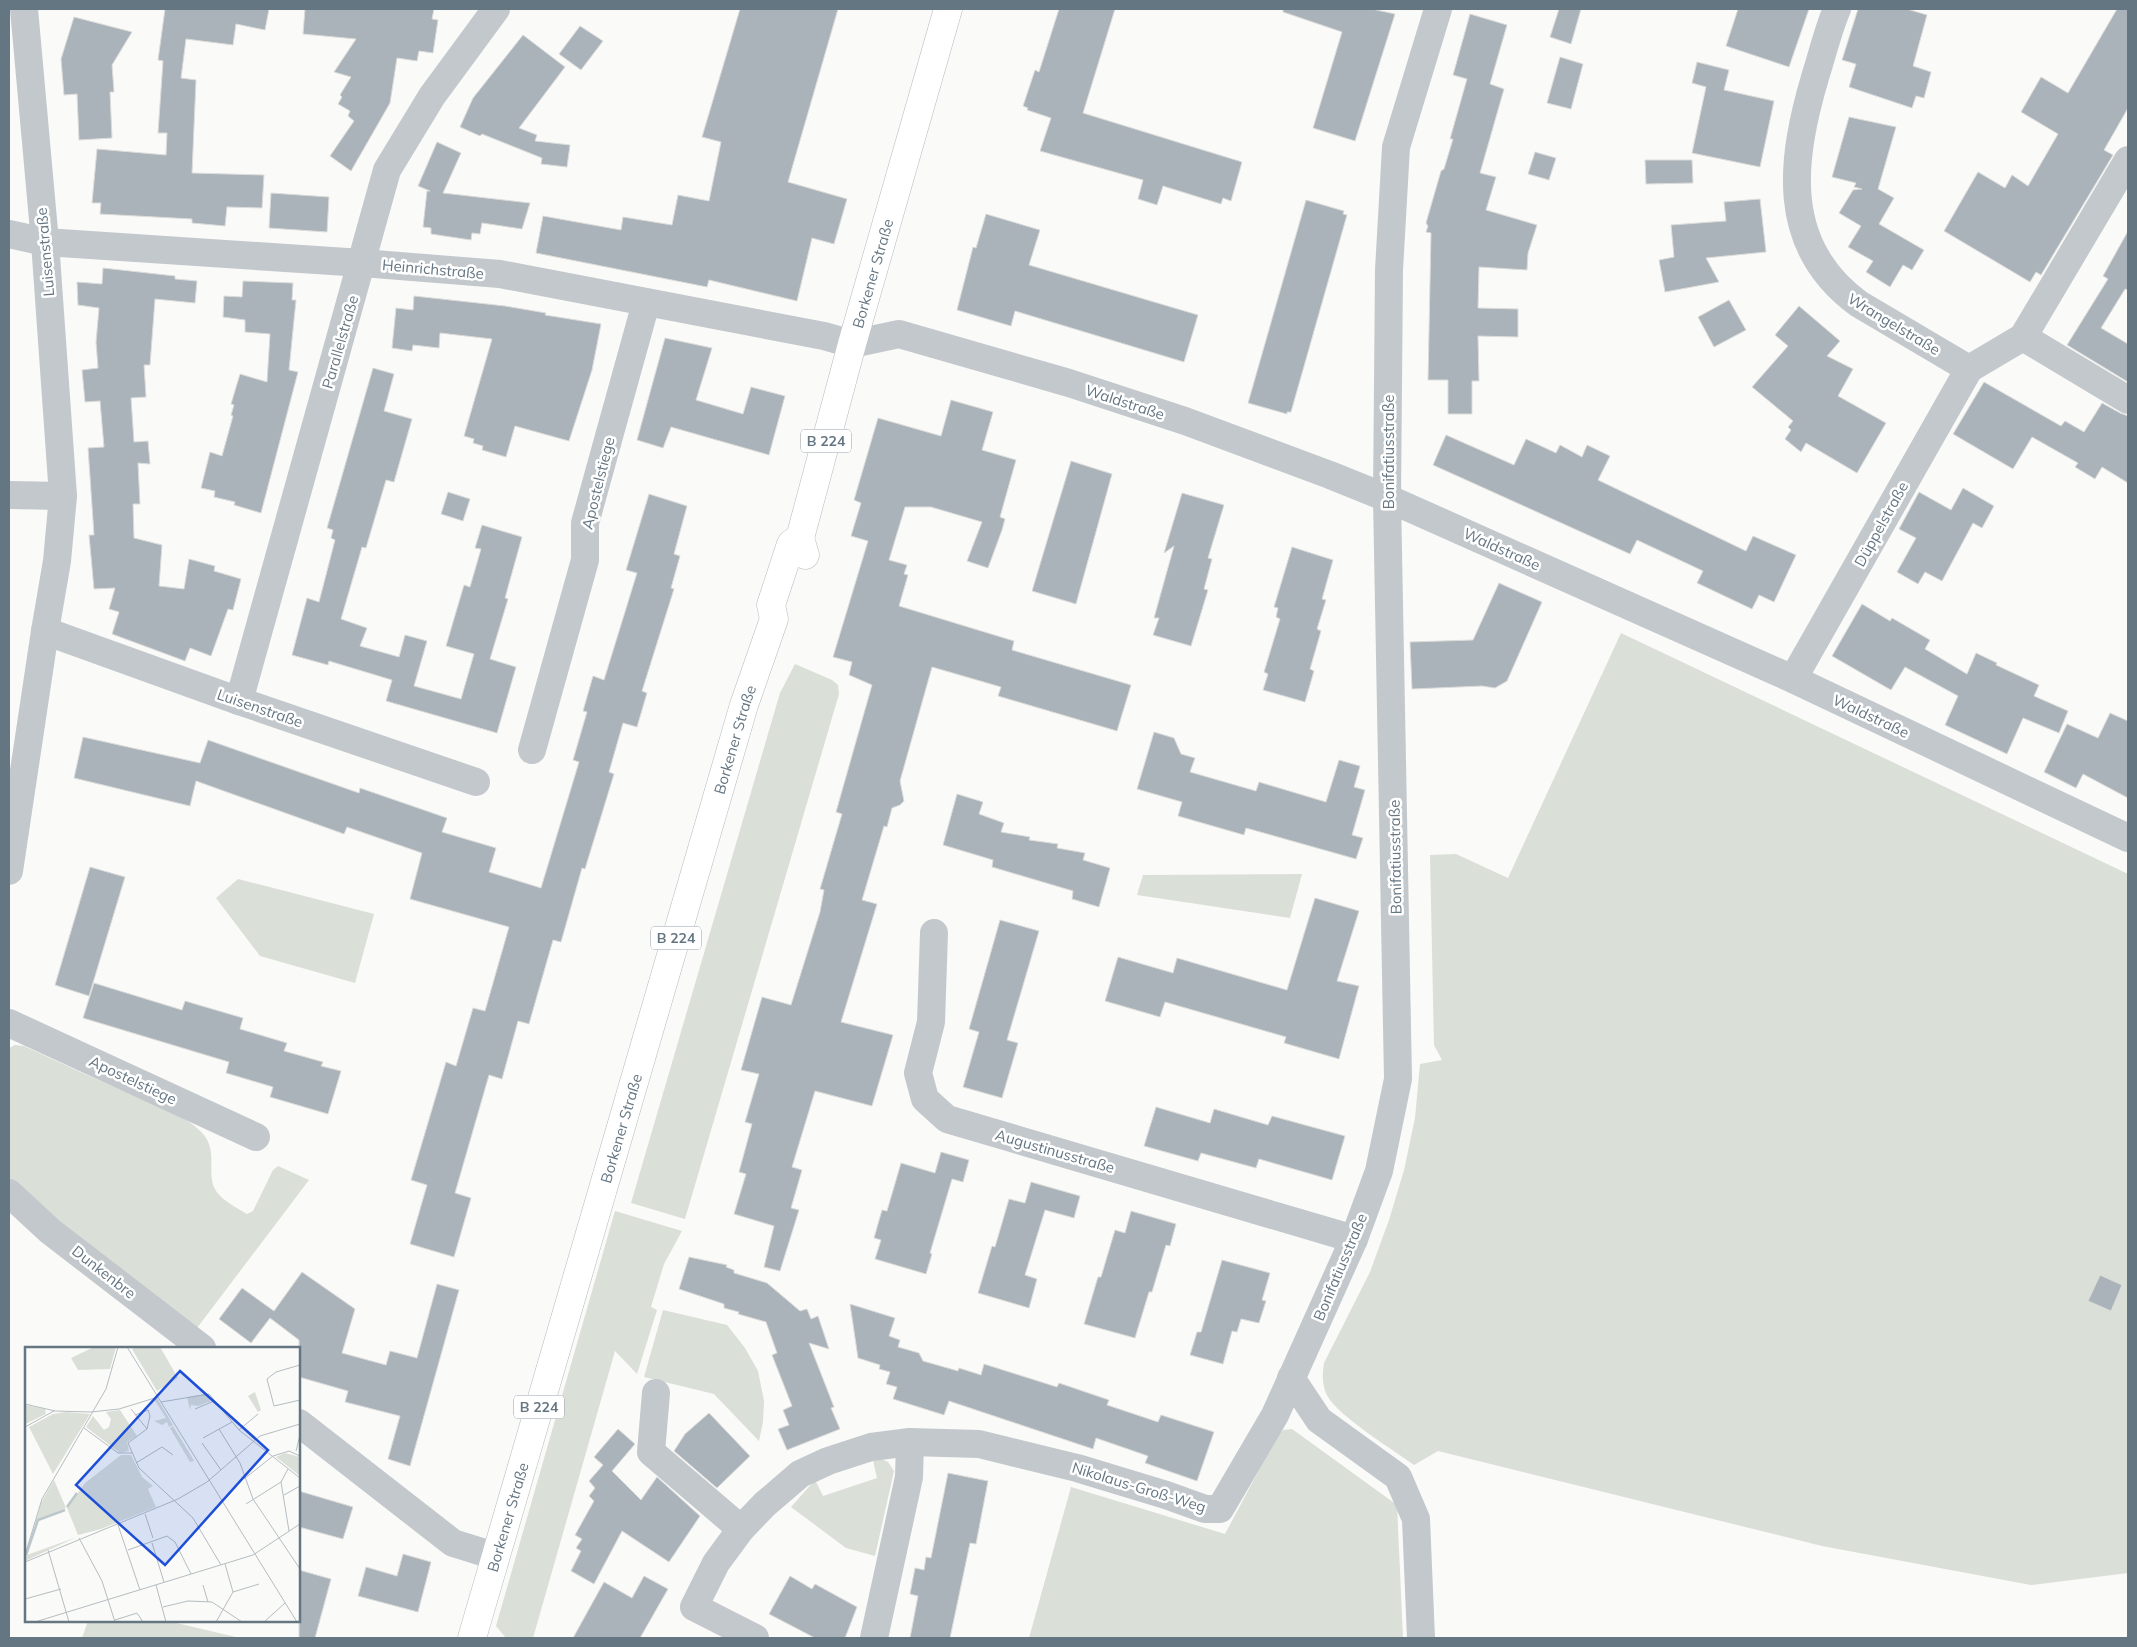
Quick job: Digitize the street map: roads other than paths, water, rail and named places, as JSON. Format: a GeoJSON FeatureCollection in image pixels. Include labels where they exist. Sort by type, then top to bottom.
{"type":"FeatureCollection","features":[{"type":"Feature","properties":{"kind":"main road","name":"Borkener Straße"},"geometry":{"type":"LineString","coordinates":[[474,1637],[495,1556],[744,705],[774,619],[787,611],[798,582],[806,552],[800,538],[852,344],[948,9]]}},
{"type":"Feature","properties":{"kind":"street","name":"Luisenstraße"},"geometry":{"type":"LineString","coordinates":[[9,870],[44,631],[58,560],[63,496],[45,242],[24,9]]}},
{"type":"Feature","properties":{"kind":"street","name":"Parallelstraße"},"geometry":{"type":"LineString","coordinates":[[239,701],[387,170],[432,96],[496,9]]}},
{"type":"Feature","properties":{"kind":"street","name":"Bonifatiusstraße"},"geometry":{"type":"LineString","coordinates":[[1291,1378],[1354,1239],[1379,1171],[1398,1079],[1387,498],[1389,270],[1396,147],[1438,9]]}},
{"type":"Feature","properties":{"kind":"street","name":"Wrangelstraße"},"geometry":{"type":"LineString","coordinates":[[1837,9],[1805,110],[1797,153],[1796,194],[1804,229],[1822,267],[1844,293],[1858,304],[1969,369]]}},
{"type":"Feature","properties":{"kind":"street"},"geometry":{"type":"LineString","coordinates":[[1969,369],[2023,337],[2128,160]]}},
{"type":"Feature","properties":{"kind":"street","name":"Heinrichstraße"},"geometry":{"type":"LineString","coordinates":[[9,234],[45,242],[500,274],[824,336],[852,344]]}},
{"type":"Feature","properties":{"kind":"street","name":"Apostelstiege"},"geometry":{"type":"LineString","coordinates":[[532,750],[585,560],[585,524],[646,303]]}},
{"type":"Feature","properties":{"kind":"street","name":"Waldstraße"},"geometry":{"type":"LineString","coordinates":[[852,344],[899,334],[1069,383],[1185,421],[1330,475],[1387,498],[1793,680],[2128,838]]}},
{"type":"Feature","properties":{"kind":"street"},"geometry":{"type":"LineString","coordinates":[[2023,337],[2128,400]]}},
{"type":"Feature","properties":{"kind":"street","name":"Düppelstraße"},"geometry":{"type":"LineString","coordinates":[[1793,680],[1969,369]]}},
{"type":"Feature","properties":{"kind":"street"},"geometry":{"type":"LineString","coordinates":[[9,495],[63,496]]}},
{"type":"Feature","properties":{"kind":"street","name":"Luisenstraße"},"geometry":{"type":"LineString","coordinates":[[44,631],[239,701],[476,782]]}},
{"type":"Feature","properties":{"kind":"street","name":"Augustinusstraße"},"geometry":{"type":"LineString","coordinates":[[934,933],[931,1022],[918,1073],[925,1099],[947,1119],[1354,1239]]}},
{"type":"Feature","properties":{"kind":"street","name":"Apostelstiege"},"geometry":{"type":"LineString","coordinates":[[9,1023],[256,1137]]}},
{"type":"Feature","properties":{"kind":"street","name":"Dunkenbre"},"geometry":{"type":"LineString","coordinates":[[9,1193],[50,1231],[201,1347]]}},
{"type":"Feature","properties":{"kind":"street"},"geometry":{"type":"LineString","coordinates":[[1291,1378],[1319,1420],[1398,1478],[1416,1519],[1421,1638]]}},
{"type":"Feature","properties":{"kind":"street","name":"Nikolaus-Groß-Weg"},"geometry":{"type":"LineString","coordinates":[[755,1638],[694,1606],[716,1564],[741,1529],[765,1504],[800,1474],[828,1461],[871,1447],[910,1442],[979,1444],[1077,1468],[1205,1509],[1220,1509],[1274,1415],[1291,1378]]}},
{"type":"Feature","properties":{"kind":"street"},"geometry":{"type":"LineString","coordinates":[[656,1393],[651,1452],[741,1529]]}},
{"type":"Feature","properties":{"kind":"street"},"geometry":{"type":"LineString","coordinates":[[300,1425],[453,1543],[495,1556]]}},
{"type":"Feature","properties":{"kind":"street"},"geometry":{"type":"LineString","coordinates":[[874,1638],[909,1477],[910,1442]]}}]}
